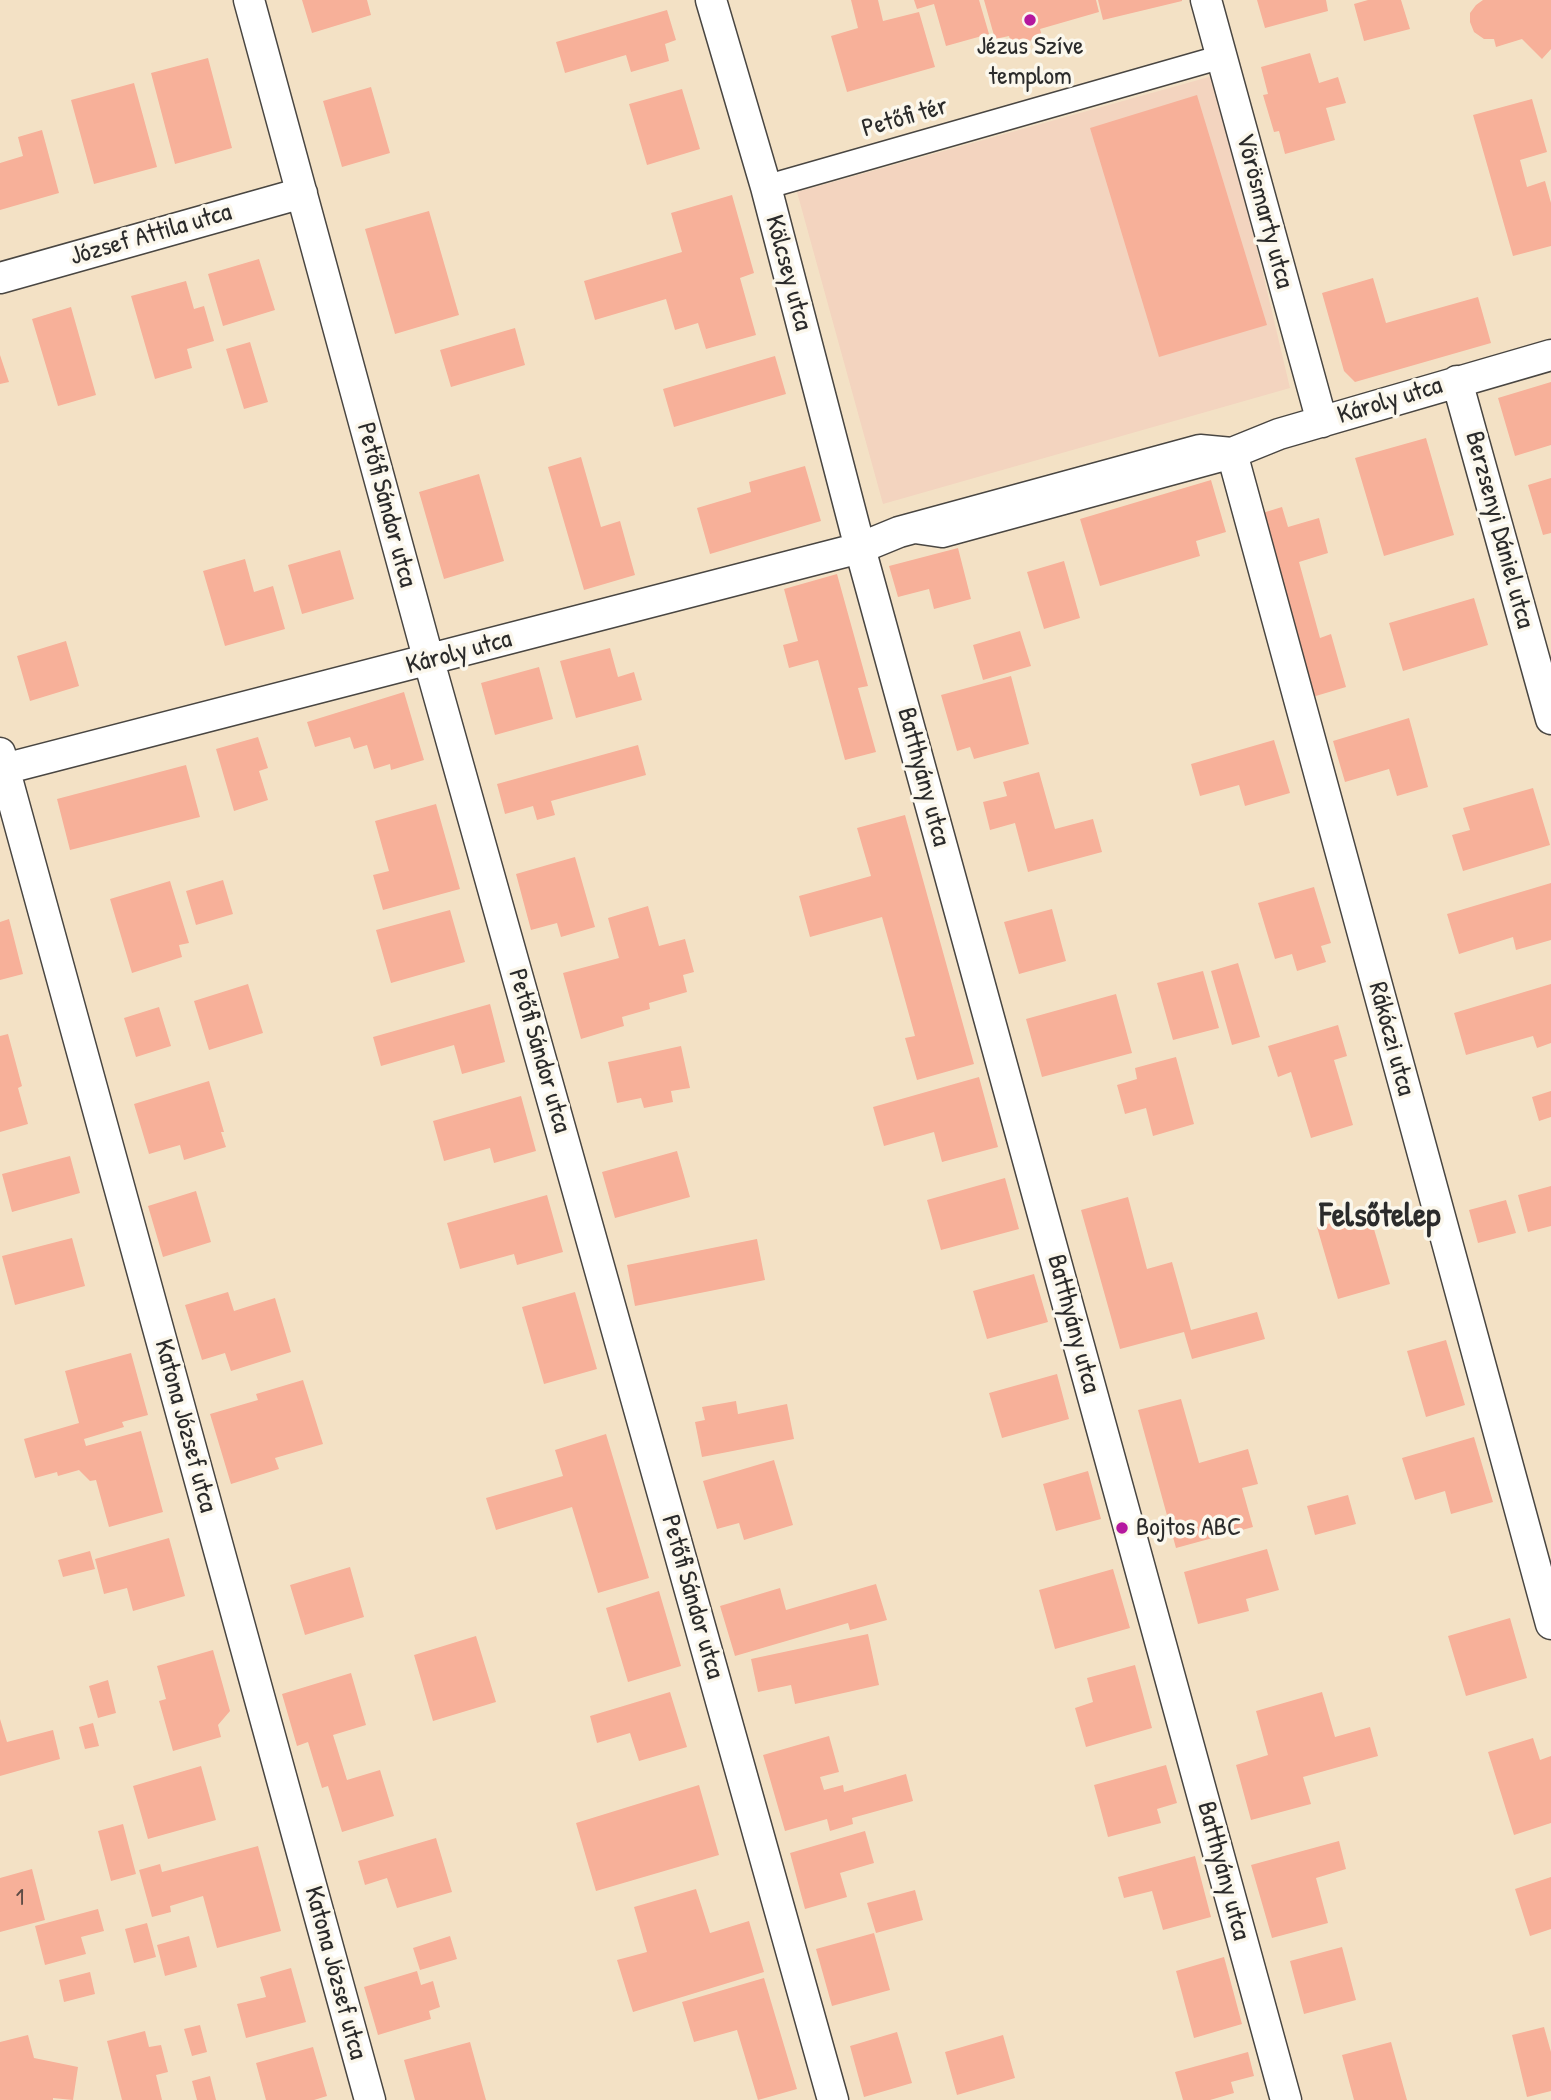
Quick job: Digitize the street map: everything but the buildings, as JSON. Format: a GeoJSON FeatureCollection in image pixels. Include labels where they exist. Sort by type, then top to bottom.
{"type":"FeatureCollection","features":[{"type":"Feature","properties":{"kind":"street","name":"Petőfi Sándor utca"},"geometry":{"type":"LineString","coordinates":[[249,0],[429,661],[833,2100]]}},
{"type":"Feature","properties":{"kind":"street","name":"Kölcsey utca"},"geometry":{"type":"LineString","coordinates":[[711,0],[766,187],[860,548]]}},
{"type":"Feature","properties":{"kind":"street","name":"Vörösmarty utca"},"geometry":{"type":"LineString","coordinates":[[1206,0],[1322,422]]}},
{"type":"Feature","properties":{"kind":"street","name":"Petőfi tér"},"geometry":{"type":"LineString","coordinates":[[766,187],[1221,57]]}},
{"type":"Feature","properties":{"kind":"street","name":"József Attila utca"},"geometry":{"type":"LineString","coordinates":[[0,278],[302,193]]}},
{"type":"Feature","properties":{"kind":"street","name":"Károly utca"},"geometry":{"type":"LineString","coordinates":[[1,764],[429,661],[860,548],[915,528],[942,531],[1232,453],[1279,434],[1551,355]]}},
{"type":"Feature","properties":{"kind":"street","name":"Berzsenyi Dániel utca"},"geometry":{"type":"LineString","coordinates":[[1457,381],[1551,719]]}},
{"type":"Feature","properties":{"kind":"street","name":"Rákóczi utca"},"geometry":{"type":"LineString","coordinates":[[1232,453],[1551,1624]]}},
{"type":"Feature","properties":{"kind":"street","name":"Batthyány utca"},"geometry":{"type":"LineString","coordinates":[[860,548],[1286,2100]]}},
{"type":"Feature","properties":{"kind":"street","name":"Katona József utca"},"geometry":{"type":"LineString","coordinates":[[1,764],[370,2100]]}},
{"type":"Feature","properties":{"kind":"shaded area"},"geometry":{"type":"Polygon","coordinates":[[[1216,75],[1290,388],[883,504],[797,192],[1216,75]]]}},
{"type":"Feature","properties":{"kind":"place","name":"Jézus Szíve templom"},"geometry":{"type":"Point","coordinates":[1030,20]}},
{"type":"Feature","properties":{"kind":"place","name":"Bojtos ABC"},"geometry":{"type":"Point","coordinates":[1122,1528]}},
{"type":"Feature","properties":{"kind":"district","name":"Felsőtelep"},"geometry":{"type":"Point","coordinates":[1380,1217]}}]}
